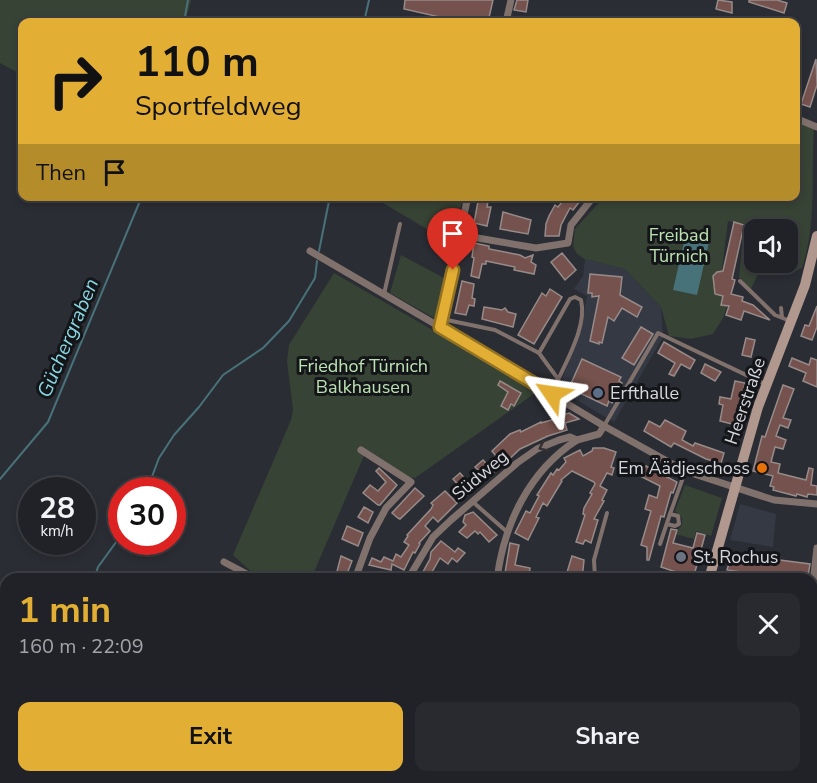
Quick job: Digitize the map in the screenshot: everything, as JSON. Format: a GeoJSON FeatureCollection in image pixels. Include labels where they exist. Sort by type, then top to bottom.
{"type":"FeatureCollection","features":[{"type":"Feature","properties":{"kind":"main road","name":"Heerstraße"},"geometry":{"type":"LineString","coordinates":[[711,573],[787,320],[815,257],[817,236]]}},
{"type":"Feature","properties":{"kind":"street"},"geometry":{"type":"LineString","coordinates":[[507,18],[511,0]]}},
{"type":"Feature","properties":{"kind":"street"},"geometry":{"type":"LineString","coordinates":[[800,120],[817,127]]}},
{"type":"Feature","properties":{"kind":"street"},"geometry":{"type":"LineString","coordinates":[[441,323],[467,201]]}},
{"type":"Feature","properties":{"kind":"street"},"geometry":{"type":"LineString","coordinates":[[460,235],[536,248],[568,243],[572,225],[590,201]]}},
{"type":"Feature","properties":{"kind":"street"},"geometry":{"type":"LineString","coordinates":[[310,251],[384,294],[441,323],[604,426],[686,471],[774,500],[817,504]]}},
{"type":"Feature","properties":{"kind":"street","name":"Südweg"},"geometry":{"type":"LineString","coordinates":[[412,573],[433,537],[517,463],[537,449],[570,437],[577,440],[599,434],[604,426]]}},
{"type":"Feature","properties":{"kind":"street"},"geometry":{"type":"LineString","coordinates":[[498,573],[506,531],[518,506],[550,460],[577,440]]}},
{"type":"Feature","properties":{"kind":"street"},"geometry":{"type":"LineString","coordinates":[[357,573],[370,538],[386,508],[411,482],[362,450]]}},
{"type":"Feature","properties":{"kind":"street"},"geometry":{"type":"LineString","coordinates":[[814,573],[817,548]]}},
{"type":"Feature","properties":{"kind":"street"},"geometry":{"type":"LineString","coordinates":[[224,562],[245,573]]}},
{"type":"Feature","properties":{"kind":"lane"},"geometry":{"type":"LineString","coordinates":[[384,294],[400,224]]}},
{"type":"Feature","properties":{"kind":"lane"},"geometry":{"type":"LineString","coordinates":[[740,281],[775,315],[787,320]]}},
{"type":"Feature","properties":{"kind":"lane"},"geometry":{"type":"LineString","coordinates":[[539,353],[570,299],[575,297],[581,300],[583,307],[577,339],[552,394]]}},
{"type":"Feature","properties":{"kind":"lane"},"geometry":{"type":"LineString","coordinates":[[781,308],[787,320]]}},
{"type":"Feature","properties":{"kind":"lane"},"geometry":{"type":"LineString","coordinates":[[441,323],[495,330],[539,353],[558,379]]}},
{"type":"Feature","properties":{"kind":"lane"},"geometry":{"type":"LineString","coordinates":[[604,426],[658,333],[766,384]]}},
{"type":"Feature","properties":{"kind":"lane"},"geometry":{"type":"LineString","coordinates":[[660,544],[686,471]]}},
{"type":"Feature","properties":{"kind":"lane"},"geometry":{"type":"LineString","coordinates":[[473,501],[506,531]]}},
{"type":"Feature","properties":{"kind":"lane"},"geometry":{"type":"LineString","coordinates":[[595,573],[594,560],[607,513]]}},
{"type":"Feature","properties":{"kind":"lane"},"geometry":{"type":"LineString","coordinates":[[667,524],[675,526],[679,524],[678,516],[670,514]]}},
{"type":"Feature","properties":{"kind":"shaded area"},"geometry":{"type":"Polygon","coordinates":[[[585,259],[625,269],[661,307],[663,337],[614,422],[558,389],[579,338],[587,296],[574,289],[583,276],[585,259]]]}},
{"type":"Feature","properties":{"kind":"shaded area"},"geometry":{"type":"Polygon","coordinates":[[[740,504],[776,514],[773,547],[730,540],[740,504]]]}},
{"type":"Feature","properties":{"kind":"green space"},"geometry":{"type":"Polygon","coordinates":[[[0,0],[191,0],[186,18],[18,18],[18,73],[0,63],[0,0]]]}},
{"type":"Feature","properties":{"kind":"green space","name":"Freibad Türnich"},"geometry":{"type":"Polygon","coordinates":[[[800,123],[814,128],[812,216],[802,268],[798,270],[798,219],[744,219],[744,225],[728,221],[720,285],[733,288],[723,318],[713,334],[691,339],[669,336],[661,307],[625,269],[585,259],[577,254],[573,246],[575,229],[600,201],[800,201],[800,123]]]}},
{"type":"Feature","properties":{"kind":"green space"},"geometry":{"type":"Polygon","coordinates":[[[380,201],[462,201],[452,244],[380,201]]]}},
{"type":"Feature","properties":{"kind":"green space"},"geometry":{"type":"Polygon","coordinates":[[[744,225],[744,273],[759,273],[751,289],[739,277],[744,225]]]}},
{"type":"Feature","properties":{"kind":"green space"},"geometry":{"type":"Polygon","coordinates":[[[401,255],[444,278],[436,319],[390,293],[401,255]]]}},
{"type":"Feature","properties":{"kind":"green space","name":"Friedhof Türnich Balkhausen"},"geometry":{"type":"Polygon","coordinates":[[[334,273],[538,391],[415,478],[408,477],[366,451],[314,573],[252,573],[233,555],[291,420],[293,410],[287,361],[289,345],[334,273]]]}},
{"type":"Feature","properties":{"kind":"green space"},"geometry":{"type":"Polygon","coordinates":[[[685,485],[722,498],[711,536],[696,531],[694,539],[675,534],[682,525],[682,518],[675,511],[685,485]]]}},
{"type":"Feature","properties":{"kind":"water"},"geometry":{"type":"Polygon","coordinates":[[[686,233],[710,238],[697,295],[673,290],[686,233]]]}},
{"type":"Feature","properties":{"kind":"building"},"geometry":{"type":"Polygon","coordinates":[[[405,0],[493,0],[489,18],[444,18],[404,9],[405,0]]]}},
{"type":"Feature","properties":{"kind":"building"},"geometry":{"type":"Polygon","coordinates":[[[517,0],[528,0],[526,12],[514,10],[517,0]]]}},
{"type":"Feature","properties":{"kind":"building"},"geometry":{"type":"Polygon","coordinates":[[[718,0],[732,2],[732,13],[716,9],[718,0]]]}},
{"type":"Feature","properties":{"kind":"building"},"geometry":{"type":"Polygon","coordinates":[[[749,0],[777,0],[787,3],[784,13],[749,2],[749,0]]]}},
{"type":"Feature","properties":{"kind":"building"},"geometry":{"type":"Polygon","coordinates":[[[816,59],[817,85],[810,107],[801,104],[816,59]]]}},
{"type":"Feature","properties":{"kind":"building"},"geometry":{"type":"Polygon","coordinates":[[[478,201],[488,201],[487,207],[491,207],[487,226],[474,223],[478,201]]]}},
{"type":"Feature","properties":{"kind":"building"},"geometry":{"type":"Polygon","coordinates":[[[563,201],[580,201],[573,210],[570,208],[561,225],[559,236],[545,236],[549,216],[555,205],[558,207],[563,201]]]}},
{"type":"Feature","properties":{"kind":"building"},"geometry":{"type":"Polygon","coordinates":[[[503,212],[531,220],[528,234],[500,229],[503,212]]]}},
{"type":"Feature","properties":{"kind":"building"},"geometry":{"type":"Polygon","coordinates":[[[734,222],[744,225],[731,294],[743,297],[742,301],[753,305],[770,320],[744,311],[741,320],[726,315],[729,306],[721,305],[723,296],[715,294],[713,276],[723,271],[734,222]]]}},
{"type":"Feature","properties":{"kind":"building"},"geometry":{"type":"Polygon","coordinates":[[[474,243],[525,258],[533,255],[531,262],[536,265],[534,274],[486,261],[486,264],[482,264],[479,278],[471,276],[474,243]]]}},
{"type":"Feature","properties":{"kind":"building"},"geometry":{"type":"Polygon","coordinates":[[[562,253],[576,270],[565,280],[551,262],[562,253]]]}},
{"type":"Feature","properties":{"kind":"building"},"geometry":{"type":"Polygon","coordinates":[[[590,274],[622,277],[620,295],[642,307],[637,317],[622,308],[614,321],[608,317],[602,343],[599,342],[599,344],[590,341],[599,296],[592,297],[592,293],[588,293],[590,274]]]}},
{"type":"Feature","properties":{"kind":"building"},"geometry":{"type":"Polygon","coordinates":[[[462,281],[474,284],[472,298],[475,299],[474,306],[469,305],[466,315],[455,313],[462,281]]]}},
{"type":"Feature","properties":{"kind":"building"},"geometry":{"type":"Polygon","coordinates":[[[550,289],[562,297],[534,344],[518,335],[542,293],[546,296],[550,289]]]}},
{"type":"Feature","properties":{"kind":"building"},"geometry":{"type":"Polygon","coordinates":[[[817,306],[817,327],[812,340],[801,336],[805,325],[809,326],[817,306]]]}},
{"type":"Feature","properties":{"kind":"building"},"geometry":{"type":"Polygon","coordinates":[[[484,307],[502,310],[505,308],[508,312],[516,314],[513,327],[482,319],[484,307]]]}},
{"type":"Feature","properties":{"kind":"building"},"geometry":{"type":"Polygon","coordinates":[[[641,327],[653,334],[634,365],[622,358],[641,327]]]}},
{"type":"Feature","properties":{"kind":"building"},"geometry":{"type":"Polygon","coordinates":[[[746,338],[755,340],[751,357],[742,355],[746,338]]]}},
{"type":"Feature","properties":{"kind":"building"},"geometry":{"type":"Polygon","coordinates":[[[664,342],[695,360],[690,369],[681,364],[674,376],[669,374],[675,363],[658,353],[664,342]]]}},
{"type":"Feature","properties":{"kind":"building"},"geometry":{"type":"Polygon","coordinates":[[[792,358],[809,365],[811,358],[817,360],[817,387],[803,381],[806,373],[789,366],[792,358]]]}},
{"type":"Feature","properties":{"kind":"building"},"geometry":{"type":"Polygon","coordinates":[[[582,359],[621,377],[619,381],[622,383],[612,403],[609,401],[607,406],[569,388],[582,359]]]}},
{"type":"Feature","properties":{"kind":"building"},"geometry":{"type":"Polygon","coordinates":[[[705,364],[721,372],[715,381],[701,373],[705,364]]]}},
{"type":"Feature","properties":{"kind":"building"},"geometry":{"type":"Polygon","coordinates":[[[500,381],[521,393],[514,406],[511,404],[508,410],[501,406],[508,392],[498,385],[500,381]]]}},
{"type":"Feature","properties":{"kind":"building"},"geometry":{"type":"Polygon","coordinates":[[[735,381],[745,383],[736,425],[720,421],[723,405],[719,404],[720,397],[731,399],[735,381]]]}},
{"type":"Feature","properties":{"kind":"building"},"geometry":{"type":"Polygon","coordinates":[[[783,385],[794,389],[783,418],[791,420],[788,428],[780,425],[776,436],[786,440],[783,449],[775,447],[771,462],[780,464],[778,473],[806,480],[809,468],[813,469],[811,485],[817,486],[817,495],[808,494],[807,497],[797,494],[796,496],[773,490],[774,487],[770,486],[773,476],[753,471],[762,436],[765,437],[783,385]]]}},
{"type":"Feature","properties":{"kind":"building"},"geometry":{"type":"Polygon","coordinates":[[[569,413],[579,419],[565,423],[567,430],[520,449],[503,465],[492,451],[510,434],[520,430],[521,432],[541,422],[569,413]]]}},
{"type":"Feature","properties":{"kind":"building"},"geometry":{"type":"Polygon","coordinates":[[[665,420],[686,431],[682,440],[693,446],[695,443],[724,453],[721,463],[706,459],[674,443],[671,447],[644,431],[649,421],[660,427],[665,420]]]}},
{"type":"Feature","properties":{"kind":"building"},"geometry":{"type":"Polygon","coordinates":[[[593,448],[604,448],[616,452],[611,467],[614,468],[612,475],[607,473],[600,486],[607,490],[594,519],[598,520],[591,543],[585,540],[583,544],[576,542],[585,515],[583,514],[584,508],[595,484],[572,471],[561,480],[547,506],[543,503],[536,517],[539,518],[528,540],[515,533],[526,511],[530,513],[539,496],[537,495],[551,473],[553,475],[566,462],[564,458],[580,450],[583,456],[593,448]]]}},
{"type":"Feature","properties":{"kind":"building"},"geometry":{"type":"Polygon","coordinates":[[[483,460],[494,472],[487,478],[475,467],[483,460]]]}},
{"type":"Feature","properties":{"kind":"building"},"geometry":{"type":"Polygon","coordinates":[[[646,466],[677,482],[673,493],[671,492],[664,517],[661,516],[649,560],[647,560],[647,547],[641,545],[651,511],[645,509],[649,495],[657,498],[660,486],[640,476],[646,466]]]}},
{"type":"Feature","properties":{"kind":"building"},"geometry":{"type":"Polygon","coordinates":[[[379,468],[397,485],[378,505],[363,493],[370,485],[378,491],[386,482],[376,471],[379,468]]]}},
{"type":"Feature","properties":{"kind":"building"},"geometry":{"type":"Polygon","coordinates":[[[460,473],[474,489],[467,495],[453,479],[460,473]]]}},
{"type":"Feature","properties":{"kind":"building"},"geometry":{"type":"Polygon","coordinates":[[[415,488],[424,496],[400,519],[398,518],[392,513],[415,488]]]}},
{"type":"Feature","properties":{"kind":"building"},"geometry":{"type":"Polygon","coordinates":[[[445,491],[457,503],[438,522],[433,517],[425,526],[430,531],[419,543],[415,553],[413,552],[404,570],[392,564],[391,570],[369,565],[372,558],[381,562],[384,557],[393,561],[396,554],[401,557],[409,545],[404,542],[407,535],[431,509],[433,505],[431,503],[445,491]]]}},
{"type":"Feature","properties":{"kind":"building"},"geometry":{"type":"Polygon","coordinates":[[[364,507],[373,512],[368,523],[358,517],[364,507]]]}},
{"type":"Feature","properties":{"kind":"building"},"geometry":{"type":"Polygon","coordinates":[[[473,512],[497,535],[489,542],[480,532],[478,534],[475,531],[467,538],[459,532],[466,525],[463,522],[465,515],[473,512]]]}},
{"type":"Feature","properties":{"kind":"building"},"geometry":{"type":"Polygon","coordinates":[[[347,526],[363,533],[358,546],[342,539],[347,526]]]}},
{"type":"Feature","properties":{"kind":"building","name":"St. Rochus"},"geometry":{"type":"Polygon","coordinates":[[[671,529],[677,530],[673,543],[693,548],[697,533],[705,535],[695,573],[679,573],[661,567],[671,529]]]}},
{"type":"Feature","properties":{"kind":"building"},"geometry":{"type":"Polygon","coordinates":[[[441,541],[455,552],[458,548],[465,553],[457,562],[452,558],[448,564],[440,558],[431,573],[422,573],[431,552],[441,541]]]}},
{"type":"Feature","properties":{"kind":"building"},"geometry":{"type":"Polygon","coordinates":[[[510,543],[519,545],[515,565],[530,568],[529,573],[505,573],[510,543]]]}},
{"type":"Feature","properties":{"kind":"building"},"geometry":{"type":"Polygon","coordinates":[[[732,554],[810,564],[808,573],[748,573],[727,570],[732,554]]]}},
{"type":"Feature","properties":{"kind":"building"},"geometry":{"type":"Polygon","coordinates":[[[341,556],[352,561],[347,573],[337,573],[341,556]]]}},
{"type":"Feature","properties":{"kind":"building"},"geometry":{"type":"Polygon","coordinates":[[[572,556],[584,560],[583,573],[567,573],[572,556]]]}},
{"type":"Feature","properties":{"kind":"waterway","name":"Güchergraben"},"geometry":{"type":"LineString","coordinates":[[185,18],[188,0]]}},
{"type":"Feature","properties":{"kind":"waterway"},"geometry":{"type":"LineString","coordinates":[[365,18],[369,0]]}},
{"type":"Feature","properties":{"kind":"waterway","name":"Güchergraben"},"geometry":{"type":"LineString","coordinates":[[0,479],[48,422],[140,201]]}},
{"type":"Feature","properties":{"kind":"waterway"},"geometry":{"type":"LineString","coordinates":[[319,251],[329,201]]}},
{"type":"Feature","properties":{"kind":"waterway"},"geometry":{"type":"LineString","coordinates":[[152,477],[159,458],[174,435],[223,375],[263,348],[289,321],[315,278],[317,261]]}},
{"type":"Feature","properties":{"kind":"waterway"},"geometry":{"type":"LineString","coordinates":[[96,573],[108,553]]}},
{"type":"Feature","properties":{"kind":"place","name":"Erfthalle"},"geometry":{"type":"Point","coordinates":[598,393]}},
{"type":"Feature","properties":{"kind":"place","name":"Em Äädjeschoss"},"geometry":{"type":"Point","coordinates":[762,468]}},
{"type":"Feature","properties":{"kind":"place","name":"St. Rochus"},"geometry":{"type":"Point","coordinates":[681,557]}},
{"type":"Feature","properties":{"kind":"route"},"geometry":{"type":"LineString","coordinates":[[453,270],[440,327],[552,394]]}}]}
